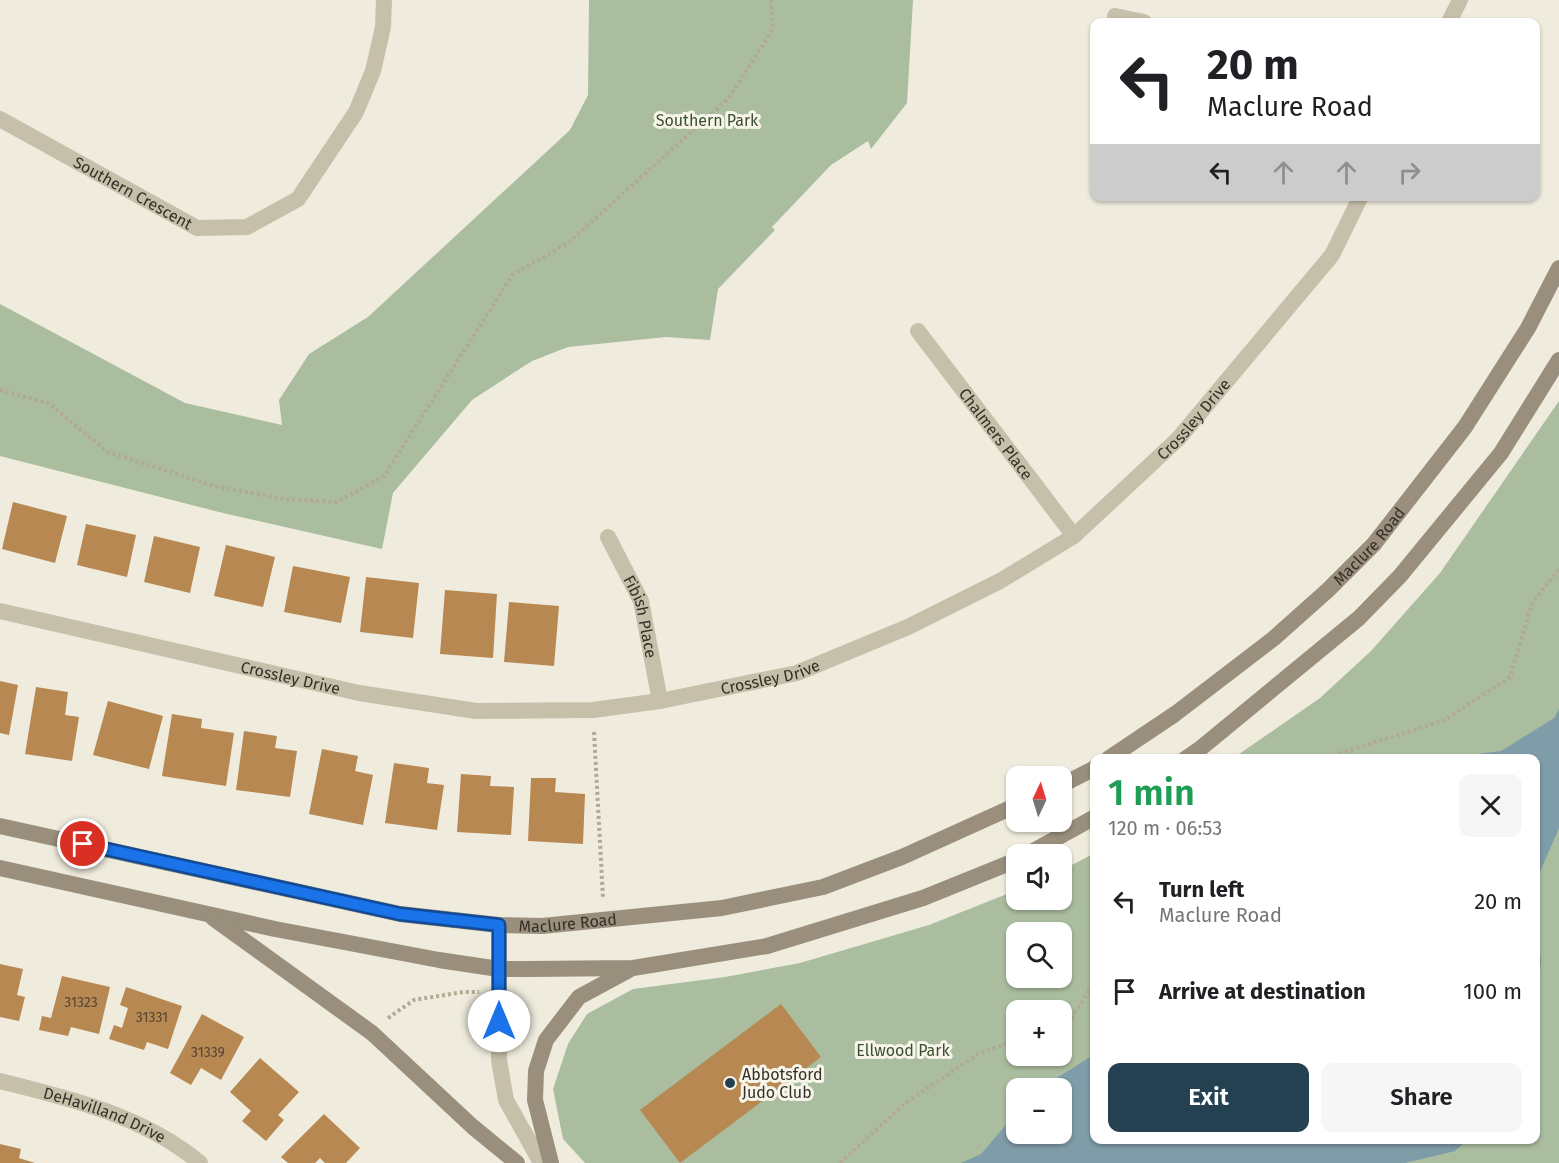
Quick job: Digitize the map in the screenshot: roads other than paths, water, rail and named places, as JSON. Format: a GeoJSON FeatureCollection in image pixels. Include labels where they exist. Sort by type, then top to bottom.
{"type":"FeatureCollection","features":[{"type":"Feature","properties":{"kind":"main road","name":"Maclure Road"},"geometry":{"type":"LineString","coordinates":[[1115,754],[1175,714],[1273,639],[1328,590],[1374,544],[1466,427],[1528,328],[1559,268]]}},
{"type":"Feature","properties":{"kind":"main road"},"geometry":{"type":"LineString","coordinates":[[1192,754],[1359,618],[1400,576],[1501,453],[1559,360]]}},
{"type":"Feature","properties":{"kind":"main road"},"geometry":{"type":"LineString","coordinates":[[1072,780],[1090,771]]}},
{"type":"Feature","properties":{"kind":"main road","name":"Maclure Road"},"geometry":{"type":"LineString","coordinates":[[0,826],[400,914],[499,925],[542,926],[722,908],[823,887],[902,857],[1006,810]]}},
{"type":"Feature","properties":{"kind":"main road"},"geometry":{"type":"LineString","coordinates":[[1046,844],[1090,820]]}},
{"type":"Feature","properties":{"kind":"main road"},"geometry":{"type":"LineString","coordinates":[[0,868],[275,929],[499,969],[633,968],[767,946],[923,898],[1006,864]]}},
{"type":"Feature","properties":{"kind":"main road"},"geometry":{"type":"LineString","coordinates":[[205,912],[372,1033],[472,1127],[517,1163]]}},
{"type":"Feature","properties":{"kind":"main road"},"geometry":{"type":"LineString","coordinates":[[551,1163],[536,1100],[536,1071],[546,1040],[579,997],[633,968]]}},
{"type":"Feature","properties":{"kind":"street","name":"Southern Crescent"},"geometry":{"type":"LineString","coordinates":[[0,119],[197,228],[247,227],[298,199],[356,112],[373,71],[383,27],[384,0]]}},
{"type":"Feature","properties":{"kind":"street"},"geometry":{"type":"LineString","coordinates":[[1451,18],[1460,0]]}},
{"type":"Feature","properties":{"kind":"street"},"geometry":{"type":"LineString","coordinates":[[1115,16],[1125,18]]}},
{"type":"Feature","properties":{"kind":"street","name":"Crossley Drive"},"geometry":{"type":"LineString","coordinates":[[0,611],[359,693],[476,711],[593,710],[660,701],[797,674],[908,627],[1000,581],[1074,536],[1178,439],[1332,255],[1359,201]]}},
{"type":"Feature","properties":{"kind":"street","name":"Chalmers Place"},"geometry":{"type":"LineString","coordinates":[[918,331],[1074,536]]}},
{"type":"Feature","properties":{"kind":"street","name":"Fibish Place"},"geometry":{"type":"LineString","coordinates":[[608,537],[640,601],[660,701]]}},
{"type":"Feature","properties":{"kind":"street"},"geometry":{"type":"LineString","coordinates":[[499,925],[499,1060],[506,1100],[541,1163]]}},
{"type":"Feature","properties":{"kind":"street","name":"DeHavilland Drive"},"geometry":{"type":"LineString","coordinates":[[0,1081],[71,1099],[128,1120],[180,1147],[200,1163]]}},
{"type":"Feature","properties":{"kind":"water"},"geometry":{"type":"Polygon","coordinates":[[[1559,709],[1559,828],[1540,872],[1540,754],[1478,754],[1501,751],[1554,718],[1559,709]]]}},
{"type":"Feature","properties":{"kind":"water"},"geometry":{"type":"Polygon","coordinates":[[[1090,1057],[1090,1144],[1463,1144],[1455,1151],[1405,1163],[961,1163],[981,1154],[1006,1125],[1006,1144],[1072,1144],[1072,1078],[1057,1078],[1090,1057]]]}},
{"type":"Feature","properties":{"kind":"place","name":"Abbotsford Judo Club"},"geometry":{"type":"Point","coordinates":[730,1083]}},
{"type":"Feature","properties":{"kind":"park label","name":"Southern Park"},"geometry":{"type":"Point","coordinates":[707,120]}},
{"type":"Feature","properties":{"kind":"park label","name":"Ellwood Park"},"geometry":{"type":"Point","coordinates":[903,1050]}}]}
